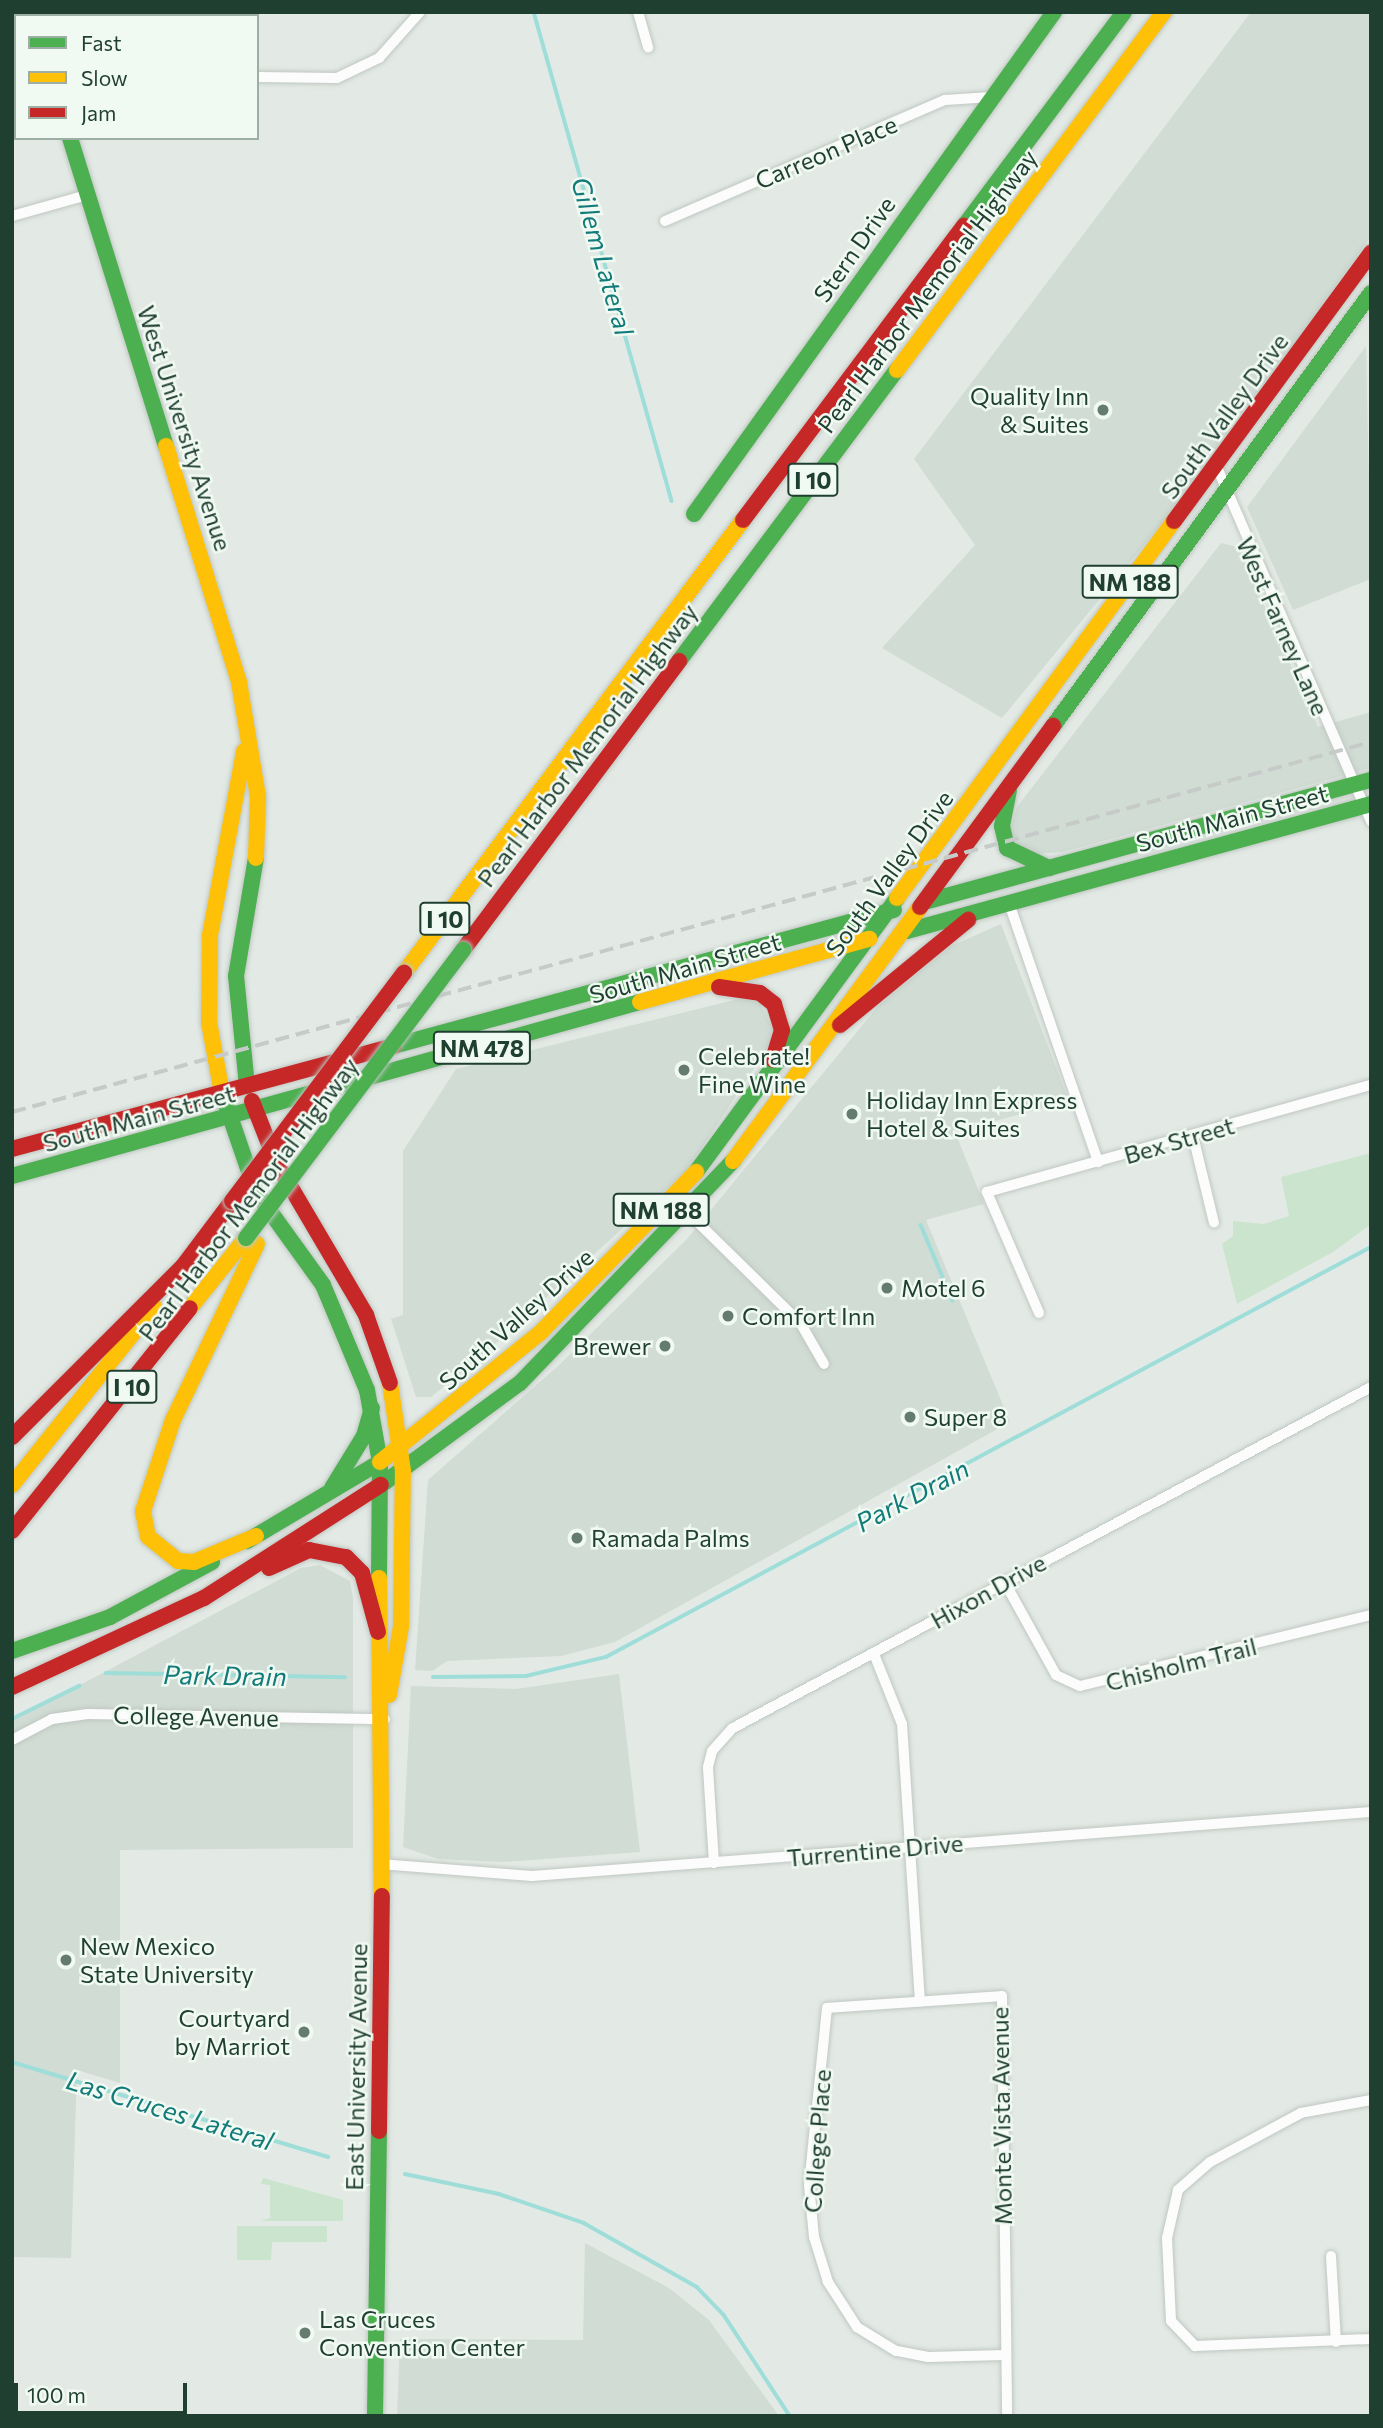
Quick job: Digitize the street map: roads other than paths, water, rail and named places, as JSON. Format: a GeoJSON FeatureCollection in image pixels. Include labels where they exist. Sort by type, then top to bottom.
{"type":"FeatureCollection","features":[{"type":"Feature","properties":{"kind":"main road","name":"Stern Drive"},"geometry":{"type":"LineString","coordinates":[[694,514],[990,97],[1054,12]]}},
{"type":"Feature","properties":{"kind":"main road","name":"Pearl Harbor Memorial Highway"},"geometry":{"type":"LineString","coordinates":[[12,1485],[183,1266],[1124,12]]}},
{"type":"Feature","properties":{"kind":"main road","name":"Pearl Harbor Memorial Highway"},"geometry":{"type":"LineString","coordinates":[[12,1531],[251,1241],[327,1131],[1164,12]]}},
{"type":"Feature","properties":{"kind":"main road","name":"West University Avenue"},"geometry":{"type":"LineString","coordinates":[[71,140],[217,604],[258,797],[257,851],[236,976],[247,1086],[256,1110]]}},
{"type":"Feature","properties":{"kind":"main road","name":"South Valley Drive"},"geometry":{"type":"LineString","coordinates":[[256,1536],[380,1462],[504,1366],[673,1198],[763,1084],[891,911],[1371,253]]}},
{"type":"Feature","properties":{"kind":"main road","name":"South Valley Drive"},"geometry":{"type":"LineString","coordinates":[[204,1598],[403,1471],[520,1383],[690,1214],[907,931],[1371,293]]}},
{"type":"Feature","properties":{"kind":"main road","name":"West University Avenue"},"geometry":{"type":"LineString","coordinates":[[228,1118],[209,1022],[210,946],[246,735]]}},
{"type":"Feature","properties":{"kind":"main road","name":"South Main Street"},"geometry":{"type":"LineString","coordinates":[[12,1149],[1371,780]]}},
{"type":"Feature","properties":{"kind":"main road"},"geometry":{"type":"LineString","coordinates":[[1009,790],[1002,826],[1007,848],[1049,868]]}},
{"type":"Feature","properties":{"kind":"main road","name":"South Main Street"},"geometry":{"type":"LineString","coordinates":[[12,1176],[868,940],[1369,811]]}},
{"type":"Feature","properties":{"kind":"main road"},"geometry":{"type":"LineString","coordinates":[[830,1034],[917,956],[985,910]]}},
{"type":"Feature","properties":{"kind":"main road"},"geometry":{"type":"LineString","coordinates":[[708,986],[760,993],[778,1010],[780,1039],[763,1084]]}},
{"type":"Feature","properties":{"kind":"main road","name":"East University Avenue"},"geometry":{"type":"LineString","coordinates":[[256,1110],[276,1162],[375,1334],[402,1444],[401,1626],[385,1719]]}},
{"type":"Feature","properties":{"kind":"main road","name":"East University Avenue"},"geometry":{"type":"LineString","coordinates":[[228,1118],[256,1192],[323,1285],[347,1332],[372,1408],[380,1462],[382,1485],[378,1632],[385,1719],[380,1864],[375,2416]]}},
{"type":"Feature","properties":{"kind":"main road"},"geometry":{"type":"LineString","coordinates":[[251,1241],[173,1420],[143,1511],[148,1537],[178,1560],[194,1562],[256,1536]]}},
{"type":"Feature","properties":{"kind":"main road"},"geometry":{"type":"LineString","coordinates":[[12,1437],[183,1266]]}},
{"type":"Feature","properties":{"kind":"main road"},"geometry":{"type":"LineString","coordinates":[[327,1495],[364,1436],[372,1408]]}},
{"type":"Feature","properties":{"kind":"main road"},"geometry":{"type":"LineString","coordinates":[[12,1651],[110,1617],[256,1536]]}},
{"type":"Feature","properties":{"kind":"main road"},"geometry":{"type":"LineString","coordinates":[[12,1687],[204,1598],[324,1550],[346,1557],[362,1573],[378,1632]]}},
{"type":"Feature","properties":{"kind":"street"},"geometry":{"type":"LineString","coordinates":[[259,77],[337,78],[379,58],[420,12]]}},
{"type":"Feature","properties":{"kind":"street"},"geometry":{"type":"LineString","coordinates":[[638,12],[648,48]]}},
{"type":"Feature","properties":{"kind":"street","name":"Carreon Place"},"geometry":{"type":"LineString","coordinates":[[665,221],[945,100],[990,97]]}},
{"type":"Feature","properties":{"kind":"street"},"geometry":{"type":"LineString","coordinates":[[12,216],[87,195]]}},
{"type":"Feature","properties":{"kind":"street","name":"West Farney Lane"},"geometry":{"type":"LineString","coordinates":[[1216,465],[1224,493],[1354,785],[1369,811]]}},
{"type":"Feature","properties":{"kind":"street"},"geometry":{"type":"LineString","coordinates":[[1009,903],[1098,1162]]}},
{"type":"Feature","properties":{"kind":"street","name":"Bex Street"},"geometry":{"type":"LineString","coordinates":[[1040,1313],[987,1192],[1371,1085]]}},
{"type":"Feature","properties":{"kind":"street"},"geometry":{"type":"LineString","coordinates":[[1193,1136],[1214,1223]]}},
{"type":"Feature","properties":{"kind":"street"},"geometry":{"type":"LineString","coordinates":[[673,1198],[805,1328],[824,1364]]}},
{"type":"Feature","properties":{"kind":"street","name":"Hixon Drive"},"geometry":{"type":"LineString","coordinates":[[714,1863],[708,1767],[721,1738],[1004,1581],[1371,1387]]}},
{"type":"Feature","properties":{"kind":"street","name":"Chisholm Trail"},"geometry":{"type":"LineString","coordinates":[[1004,1581],[1056,1675],[1080,1686],[1371,1615]]}},
{"type":"Feature","properties":{"kind":"street"},"geometry":{"type":"LineString","coordinates":[[874,1654],[902,1724],[920,2001]]}},
{"type":"Feature","properties":{"kind":"street","name":"College Avenue"},"geometry":{"type":"LineString","coordinates":[[12,1740],[52,1719],[88,1714],[385,1719]]}},
{"type":"Feature","properties":{"kind":"street","name":"Turrentine Drive"},"geometry":{"type":"LineString","coordinates":[[380,1864],[532,1877],[1371,1812]]}},
{"type":"Feature","properties":{"kind":"street","name":"Monte Vista Avenue"},"geometry":{"type":"LineString","coordinates":[[920,2001],[1002,1996],[1004,2355],[1007,2416]]}},
{"type":"Feature","properties":{"kind":"street","name":"College Place"},"geometry":{"type":"LineString","coordinates":[[920,2001],[827,2008],[809,2185],[820,2261],[842,2308],[876,2342],[912,2356],[1004,2355]]}},
{"type":"Feature","properties":{"kind":"street"},"geometry":{"type":"LineString","coordinates":[[1371,2100],[1301,2113],[1254,2135],[1178,2190],[1169,2212],[1167,2298],[1181,2336],[1195,2346],[1217,2349],[1371,2339]]}},
{"type":"Feature","properties":{"kind":"street"},"geometry":{"type":"LineString","coordinates":[[1331,2256],[1336,2342]]}},
{"type":"Feature","properties":{"kind":"waterway","name":"Gillem Lateral"},"geometry":{"type":"LineString","coordinates":[[534,12],[672,501]]}},
{"type":"Feature","properties":{"kind":"waterway"},"geometry":{"type":"LineString","coordinates":[[921,1225],[953,1301]]}},
{"type":"Feature","properties":{"kind":"waterway","name":"Park Drain"},"geometry":{"type":"LineString","coordinates":[[433,1677],[526,1676],[606,1657],[1371,1247]]}},
{"type":"Feature","properties":{"kind":"waterway","name":"Park Drain"},"geometry":{"type":"LineString","coordinates":[[106,1673],[345,1677]]}},
{"type":"Feature","properties":{"kind":"waterway","name":"Park Drain"},"geometry":{"type":"LineString","coordinates":[[12,1719],[79,1686]]}},
{"type":"Feature","properties":{"kind":"waterway","name":"Las Cruces Lateral"},"geometry":{"type":"LineString","coordinates":[[12,2062],[328,2157]]}},
{"type":"Feature","properties":{"kind":"waterway","name":"Las Cruces Lateral"},"geometry":{"type":"LineString","coordinates":[[405,2174],[499,2194],[584,2223],[697,2287],[724,2315],[790,2416]]}},
{"type":"Feature","properties":{"kind":"railway"},"geometry":{"type":"LineString","coordinates":[[12,1112],[1371,742]]}},
{"type":"Feature","properties":{"kind":"place","name":"Quality Inn & Suites"},"geometry":{"type":"Point","coordinates":[1103,410]}},
{"type":"Feature","properties":{"kind":"place","name":"Celebrate! Fine Wine"},"geometry":{"type":"Point","coordinates":[684,1070]}},
{"type":"Feature","properties":{"kind":"place","name":"Holiday Inn Express Hotel & Suites"},"geometry":{"type":"Point","coordinates":[852,1114]}},
{"type":"Feature","properties":{"kind":"place","name":"Motel 6"},"geometry":{"type":"Point","coordinates":[887,1288]}},
{"type":"Feature","properties":{"kind":"place","name":"Comfort Inn"},"geometry":{"type":"Point","coordinates":[728,1316]}},
{"type":"Feature","properties":{"kind":"place","name":"Brewer"},"geometry":{"type":"Point","coordinates":[665,1346]}},
{"type":"Feature","properties":{"kind":"place","name":"Super 8"},"geometry":{"type":"Point","coordinates":[910,1417]}},
{"type":"Feature","properties":{"kind":"place","name":"Ramada Palms"},"geometry":{"type":"Point","coordinates":[577,1538]}},
{"type":"Feature","properties":{"kind":"place","name":"New Mexico State University"},"geometry":{"type":"Point","coordinates":[66,1960]}},
{"type":"Feature","properties":{"kind":"place","name":"Courtyard by Marriot"},"geometry":{"type":"Point","coordinates":[304,2032]}},
{"type":"Feature","properties":{"kind":"place","name":"Las Cruces Convention Center"},"geometry":{"type":"Point","coordinates":[305,2333]}}]}
